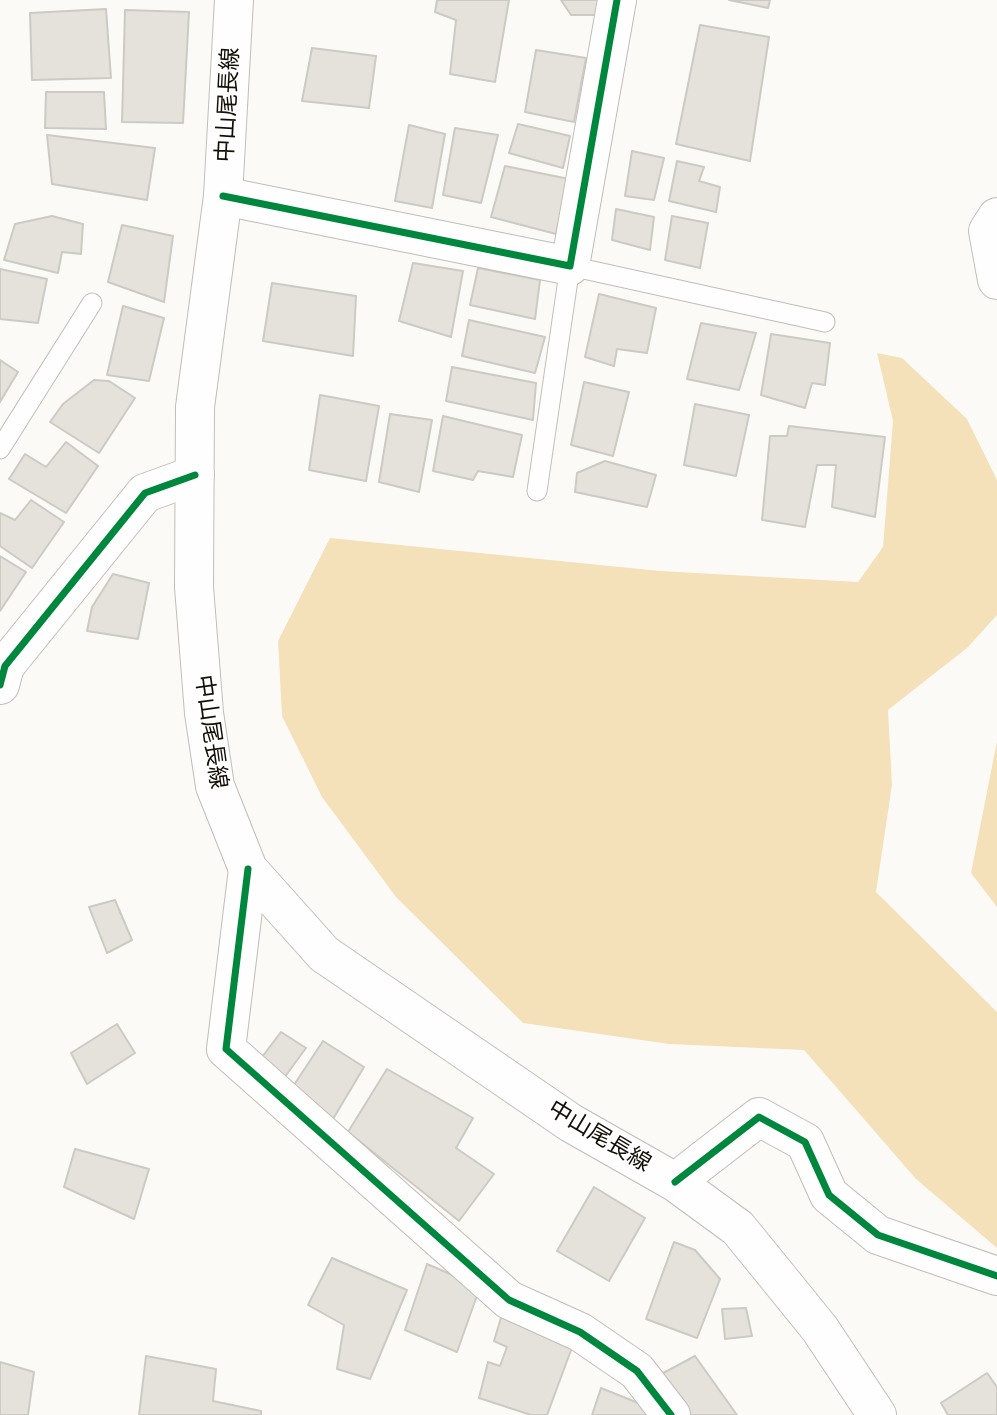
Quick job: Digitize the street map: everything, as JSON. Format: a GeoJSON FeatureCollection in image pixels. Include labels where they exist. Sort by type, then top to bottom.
{"type":"FeatureCollection","features":[{"type":"Feature","properties":{"kind":"street","name":"中山尾長線"},"geometry":{"type":"LineString","coordinates":[[234,0],[223,196],[195,407],[194,587],[204,713],[215,786],[248,869],[324,954],[571,1123],[675,1182],[738,1228],[820,1329],[877,1415]]}},
{"type":"Feature","properties":{"kind":"street"},"geometry":{"type":"LineString","coordinates":[[223,196],[570,266],[617,0]]}},
{"type":"Feature","properties":{"kind":"street"},"geometry":{"type":"LineString","coordinates":[[997,217],[988,231],[997,280]]}},
{"type":"Feature","properties":{"kind":"street"},"geometry":{"type":"LineString","coordinates":[[0,685],[5,666],[145,493],[195,475]]}},
{"type":"Feature","properties":{"kind":"street"},"geometry":{"type":"LineString","coordinates":[[248,869],[226,1049],[509,1300],[580,1332],[637,1371],[671,1415]]}},
{"type":"Feature","properties":{"kind":"street"},"geometry":{"type":"LineString","coordinates":[[675,1182],[759,1117],[805,1142],[829,1195],[878,1235],[997,1276]]}},
{"type":"Feature","properties":{"kind":"lane"},"geometry":{"type":"LineString","coordinates":[[537,491],[570,266],[825,321]]}},
{"type":"Feature","properties":{"kind":"lane"},"geometry":{"type":"LineString","coordinates":[[0,449],[92,303]]}},
{"type":"Feature","properties":{"kind":"shaded area"},"geometry":{"type":"Polygon","coordinates":[[[877,353],[902,358],[967,419],[997,480],[997,615],[967,648],[888,710],[892,785],[876,892],[997,1012],[997,1248],[916,1179],[804,1050],[669,1044],[523,1023],[396,897],[322,797],[282,716],[278,641],[330,538],[660,571],[858,582],[883,547],[893,421],[877,353]]]}},
{"type":"Feature","properties":{"kind":"shaded area"},"geometry":{"type":"Polygon","coordinates":[[[997,741],[997,907],[971,873],[997,741]]]}},
{"type":"Feature","properties":{"kind":"building"},"geometry":{"type":"Polygon","coordinates":[[[437,0],[509,0],[495,82],[450,74],[456,20],[435,12],[437,0]]]}},
{"type":"Feature","properties":{"kind":"building"},"geometry":{"type":"Polygon","coordinates":[[[561,0],[604,0],[604,15],[571,15],[561,0]]]}},
{"type":"Feature","properties":{"kind":"building"},"geometry":{"type":"Polygon","coordinates":[[[729,0],[770,0],[768,8],[729,0]]]}},
{"type":"Feature","properties":{"kind":"building"},"geometry":{"type":"Polygon","coordinates":[[[106,9],[111,78],[32,80],[30,13],[106,9]]]}},
{"type":"Feature","properties":{"kind":"building"},"geometry":{"type":"Polygon","coordinates":[[[125,10],[189,12],[183,123],[122,122],[125,10]]]}},
{"type":"Feature","properties":{"kind":"building"},"geometry":{"type":"Polygon","coordinates":[[[700,25],[769,37],[750,161],[676,144],[700,25]]]}},
{"type":"Feature","properties":{"kind":"building"},"geometry":{"type":"Polygon","coordinates":[[[312,48],[376,56],[369,108],[302,101],[312,48]]]}},
{"type":"Feature","properties":{"kind":"building"},"geometry":{"type":"Polygon","coordinates":[[[536,50],[586,58],[574,122],[525,112],[536,50]]]}},
{"type":"Feature","properties":{"kind":"building"},"geometry":{"type":"Polygon","coordinates":[[[46,92],[104,92],[106,129],[45,128],[46,92]]]}},
{"type":"Feature","properties":{"kind":"building"},"geometry":{"type":"Polygon","coordinates":[[[518,124],[570,136],[563,168],[509,153],[518,124]]]}},
{"type":"Feature","properties":{"kind":"building"},"geometry":{"type":"Polygon","coordinates":[[[409,125],[445,134],[432,208],[395,201],[409,125]]]}},
{"type":"Feature","properties":{"kind":"building"},"geometry":{"type":"Polygon","coordinates":[[[455,128],[498,135],[481,203],[443,195],[455,128]]]}},
{"type":"Feature","properties":{"kind":"building"},"geometry":{"type":"Polygon","coordinates":[[[47,135],[155,148],[147,200],[52,184],[47,135]]]}},
{"type":"Feature","properties":{"kind":"building"},"geometry":{"type":"Polygon","coordinates":[[[632,151],[664,158],[654,200],[625,196],[632,151]]]}},
{"type":"Feature","properties":{"kind":"building"},"geometry":{"type":"Polygon","coordinates":[[[677,161],[704,167],[699,181],[720,187],[716,212],[669,201],[677,161]]]}},
{"type":"Feature","properties":{"kind":"building"},"geometry":{"type":"Polygon","coordinates":[[[505,166],[569,179],[556,234],[491,217],[505,166]]]}},
{"type":"Feature","properties":{"kind":"building"},"geometry":{"type":"Polygon","coordinates":[[[616,209],[654,217],[650,250],[612,240],[616,209]]]}},
{"type":"Feature","properties":{"kind":"building"},"geometry":{"type":"Polygon","coordinates":[[[52,216],[83,224],[81,254],[62,252],[58,273],[4,260],[15,224],[52,216]]]}},
{"type":"Feature","properties":{"kind":"building"},"geometry":{"type":"Polygon","coordinates":[[[672,216],[708,223],[700,268],[665,260],[672,216]]]}},
{"type":"Feature","properties":{"kind":"building"},"geometry":{"type":"Polygon","coordinates":[[[122,225],[173,236],[164,302],[108,282],[122,225]]]}},
{"type":"Feature","properties":{"kind":"building"},"geometry":{"type":"Polygon","coordinates":[[[413,263],[463,271],[451,337],[399,321],[413,263]]]}},
{"type":"Feature","properties":{"kind":"building"},"geometry":{"type":"Polygon","coordinates":[[[478,268],[540,280],[535,319],[470,305],[478,268]]]}},
{"type":"Feature","properties":{"kind":"building"},"geometry":{"type":"Polygon","coordinates":[[[0,269],[47,279],[38,323],[0,319],[0,269]]]}},
{"type":"Feature","properties":{"kind":"building"},"geometry":{"type":"Polygon","coordinates":[[[272,283],[356,296],[353,356],[263,341],[272,283]]]}},
{"type":"Feature","properties":{"kind":"building"},"geometry":{"type":"Polygon","coordinates":[[[599,294],[656,308],[647,353],[617,349],[614,366],[585,357],[599,294]]]}},
{"type":"Feature","properties":{"kind":"building"},"geometry":{"type":"Polygon","coordinates":[[[123,306],[164,318],[149,381],[107,375],[123,306]]]}},
{"type":"Feature","properties":{"kind":"building"},"geometry":{"type":"Polygon","coordinates":[[[469,320],[545,337],[535,373],[462,356],[469,320]]]}},
{"type":"Feature","properties":{"kind":"building"},"geometry":{"type":"Polygon","coordinates":[[[701,323],[756,333],[739,390],[687,379],[701,323]]]}},
{"type":"Feature","properties":{"kind":"building"},"geometry":{"type":"Polygon","coordinates":[[[771,334],[830,343],[825,385],[812,383],[805,408],[761,395],[771,334]]]}},
{"type":"Feature","properties":{"kind":"building"},"geometry":{"type":"Polygon","coordinates":[[[0,360],[18,372],[0,402],[0,360]]]}},
{"type":"Feature","properties":{"kind":"building"},"geometry":{"type":"Polygon","coordinates":[[[452,367],[536,383],[533,420],[446,401],[452,367]]]}},
{"type":"Feature","properties":{"kind":"building"},"geometry":{"type":"Polygon","coordinates":[[[94,380],[109,381],[135,398],[99,453],[50,422],[63,404],[94,380]]]}},
{"type":"Feature","properties":{"kind":"building"},"geometry":{"type":"Polygon","coordinates":[[[584,382],[629,392],[613,456],[571,445],[584,382]]]}},
{"type":"Feature","properties":{"kind":"building"},"geometry":{"type":"Polygon","coordinates":[[[320,395],[379,406],[366,481],[309,470],[320,395]]]}},
{"type":"Feature","properties":{"kind":"building"},"geometry":{"type":"Polygon","coordinates":[[[695,404],[749,415],[736,476],[684,465],[695,404]]]}},
{"type":"Feature","properties":{"kind":"building"},"geometry":{"type":"Polygon","coordinates":[[[390,414],[432,420],[419,492],[379,482],[390,414]]]}},
{"type":"Feature","properties":{"kind":"building"},"geometry":{"type":"Polygon","coordinates":[[[443,416],[522,435],[513,477],[478,471],[473,480],[433,471],[443,416]]]}},
{"type":"Feature","properties":{"kind":"building"},"geometry":{"type":"Polygon","coordinates":[[[789,426],[885,437],[875,517],[832,507],[836,465],[817,465],[805,527],[762,520],[770,436],[787,436],[789,426]]]}},
{"type":"Feature","properties":{"kind":"building"},"geometry":{"type":"Polygon","coordinates":[[[66,442],[98,466],[66,513],[9,479],[25,454],[46,467],[66,442]]]}},
{"type":"Feature","properties":{"kind":"building"},"geometry":{"type":"Polygon","coordinates":[[[605,461],[656,475],[647,507],[575,492],[577,473],[605,461]]]}},
{"type":"Feature","properties":{"kind":"building"},"geometry":{"type":"Polygon","coordinates":[[[31,500],[64,522],[32,568],[0,546],[0,513],[15,520],[31,500]]]}},
{"type":"Feature","properties":{"kind":"building"},"geometry":{"type":"Polygon","coordinates":[[[0,556],[26,572],[0,611],[0,556]]]}},
{"type":"Feature","properties":{"kind":"building"},"geometry":{"type":"Polygon","coordinates":[[[113,574],[149,583],[138,639],[87,631],[92,607],[113,574]]]}},
{"type":"Feature","properties":{"kind":"building"},"geometry":{"type":"Polygon","coordinates":[[[115,900],[132,940],[107,953],[89,907],[115,900]]]}},
{"type":"Feature","properties":{"kind":"building"},"geometry":{"type":"Polygon","coordinates":[[[117,1024],[135,1053],[87,1084],[71,1053],[117,1024]]]}},
{"type":"Feature","properties":{"kind":"building"},"geometry":{"type":"Polygon","coordinates":[[[281,1032],[306,1048],[284,1078],[259,1061],[281,1032]]]}},
{"type":"Feature","properties":{"kind":"building"},"geometry":{"type":"Polygon","coordinates":[[[323,1041],[364,1067],[333,1119],[290,1091],[323,1041]]]}},
{"type":"Feature","properties":{"kind":"building"},"geometry":{"type":"Polygon","coordinates":[[[387,1069],[473,1118],[456,1148],[494,1174],[459,1221],[348,1132],[387,1069]]]}},
{"type":"Feature","properties":{"kind":"building"},"geometry":{"type":"Polygon","coordinates":[[[75,1149],[149,1169],[134,1219],[64,1187],[75,1149]]]}},
{"type":"Feature","properties":{"kind":"building"},"geometry":{"type":"Polygon","coordinates":[[[594,1187],[645,1218],[609,1281],[557,1251],[594,1187]]]}},
{"type":"Feature","properties":{"kind":"building"},"geometry":{"type":"Polygon","coordinates":[[[674,1242],[695,1250],[720,1279],[697,1338],[646,1319],[674,1242]]]}},
{"type":"Feature","properties":{"kind":"building"},"geometry":{"type":"Polygon","coordinates":[[[332,1258],[407,1290],[370,1379],[337,1369],[344,1325],[308,1305],[332,1258]]]}},
{"type":"Feature","properties":{"kind":"building"},"geometry":{"type":"Polygon","coordinates":[[[427,1264],[480,1287],[457,1352],[405,1330],[427,1264]]]}},
{"type":"Feature","properties":{"kind":"building"},"geometry":{"type":"Polygon","coordinates":[[[746,1308],[752,1336],[725,1339],[722,1309],[746,1308]]]}},
{"type":"Feature","properties":{"kind":"building"},"geometry":{"type":"Polygon","coordinates":[[[503,1311],[574,1342],[547,1415],[531,1415],[479,1398],[488,1362],[500,1366],[507,1347],[494,1341],[503,1311]]]}},
{"type":"Feature","properties":{"kind":"building"},"geometry":{"type":"Polygon","coordinates":[[[146,1356],[216,1369],[213,1401],[261,1411],[261,1415],[139,1415],[146,1356]]]}},
{"type":"Feature","properties":{"kind":"building"},"geometry":{"type":"Polygon","coordinates":[[[695,1356],[737,1415],[683,1415],[656,1377],[695,1356]]]}},
{"type":"Feature","properties":{"kind":"building"},"geometry":{"type":"Polygon","coordinates":[[[0,1362],[34,1372],[28,1415],[0,1415],[0,1362]]]}},
{"type":"Feature","properties":{"kind":"building"},"geometry":{"type":"Polygon","coordinates":[[[987,1373],[997,1387],[997,1415],[948,1415],[941,1403],[987,1373]]]}},
{"type":"Feature","properties":{"kind":"building"},"geometry":{"type":"Polygon","coordinates":[[[601,1388],[653,1409],[651,1415],[592,1415],[601,1388]]]}},
{"type":"Feature","properties":{"kind":"cycle path"},"geometry":{"type":"LineString","coordinates":[[223,196],[570,266],[617,0]]}},
{"type":"Feature","properties":{"kind":"cycle path"},"geometry":{"type":"LineString","coordinates":[[0,685],[5,666],[145,493],[195,475]]}},
{"type":"Feature","properties":{"kind":"cycle path"},"geometry":{"type":"LineString","coordinates":[[248,869],[226,1049],[509,1300],[580,1332],[637,1371],[671,1415]]}},
{"type":"Feature","properties":{"kind":"cycle path"},"geometry":{"type":"LineString","coordinates":[[675,1182],[759,1117],[805,1142],[829,1195],[878,1235],[997,1276]]}}]}
